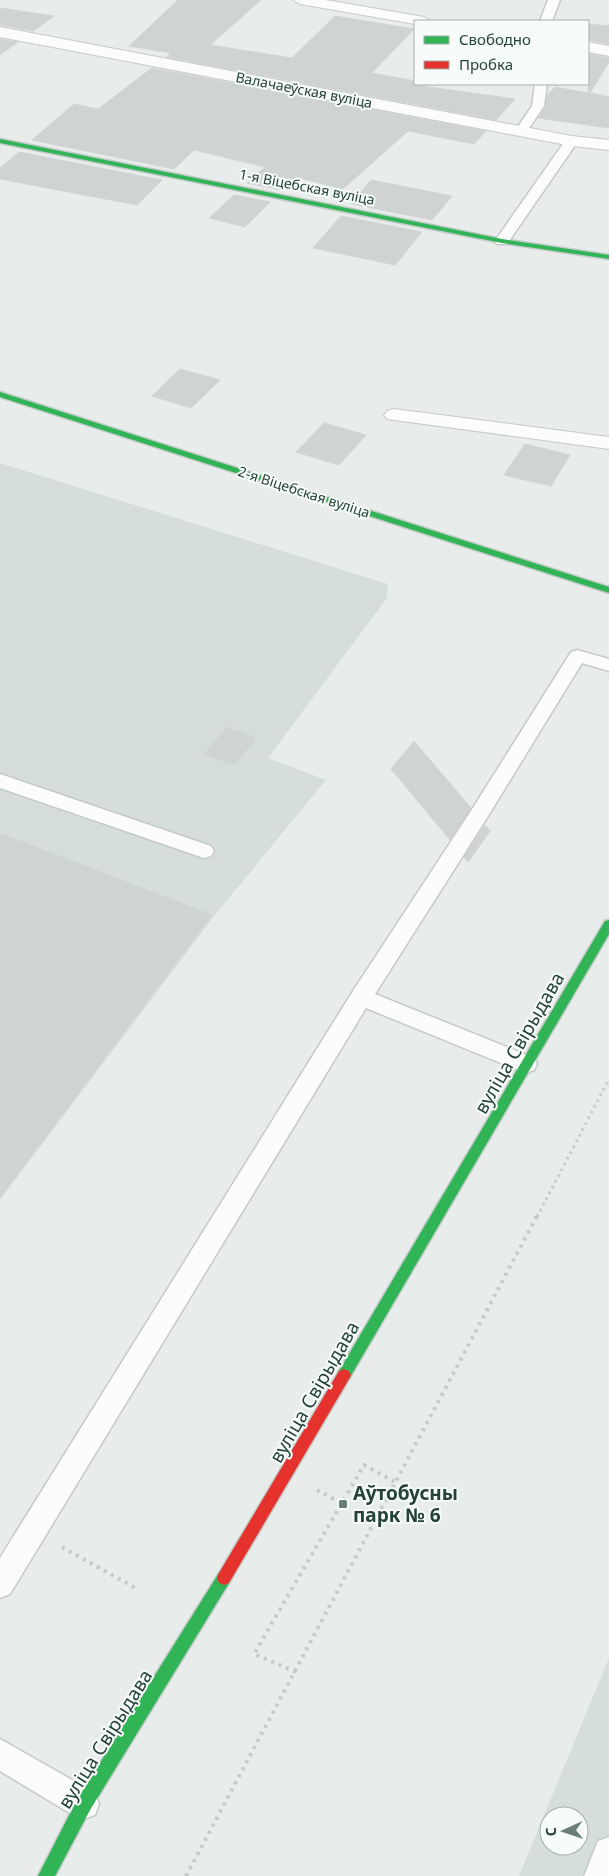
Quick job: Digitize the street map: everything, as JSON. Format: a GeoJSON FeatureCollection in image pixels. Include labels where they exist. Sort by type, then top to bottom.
{"type":"FeatureCollection","features":[{"type":"Feature","properties":{"kind":"street"},"geometry":{"type":"LineString","coordinates":[[300,0],[418,20]]}},
{"type":"Feature","properties":{"kind":"street","name":"Валачаеўская вуліца"},"geometry":{"type":"LineString","coordinates":[[0,32],[572,141],[609,145]]}},
{"type":"Feature","properties":{"kind":"street"},"geometry":{"type":"LineString","coordinates":[[589,47],[609,51]]}},
{"type":"Feature","properties":{"kind":"street","name":"1-я Віцебская вуліца"},"geometry":{"type":"LineString","coordinates":[[0,141],[502,241],[609,257]]}},
{"type":"Feature","properties":{"kind":"street","name":"2-я Віцебская вуліца"},"geometry":{"type":"LineString","coordinates":[[0,394],[609,590]]}},
{"type":"Feature","properties":{"kind":"street"},"geometry":{"type":"LineString","coordinates":[[394,415],[609,443]]}},
{"type":"Feature","properties":{"kind":"street","name":"вуліца Свірыдава"},"geometry":{"type":"LineString","coordinates":[[46,1876],[84,1804],[204,1612],[609,924]]}},
{"type":"Feature","properties":{"kind":"lane"},"geometry":{"type":"LineString","coordinates":[[546,20],[554,0]]}},
{"type":"Feature","properties":{"kind":"lane"},"geometry":{"type":"LineString","coordinates":[[521,131],[538,106],[541,85]]}},
{"type":"Feature","properties":{"kind":"lane"},"geometry":{"type":"LineString","coordinates":[[502,241],[572,141]]}},
{"type":"Feature","properties":{"kind":"lane"},"geometry":{"type":"LineString","coordinates":[[0,1584],[360,997],[478,816],[577,656],[609,665]]}},
{"type":"Feature","properties":{"kind":"lane"},"geometry":{"type":"LineString","coordinates":[[0,781],[204,850]]}},
{"type":"Feature","properties":{"kind":"lane"},"geometry":{"type":"LineString","coordinates":[[360,997],[526,1064]]}},
{"type":"Feature","properties":{"kind":"lane"},"geometry":{"type":"LineString","coordinates":[[0,1754],[84,1804]]}},
{"type":"Feature","properties":{"kind":"lane"},"geometry":{"type":"LineString","coordinates":[[600,1876],[609,1852]]}},
{"type":"Feature","properties":{"kind":"path"},"geometry":{"type":"LineString","coordinates":[[186,1876],[397,1483],[609,1079]]}},
{"type":"Feature","properties":{"kind":"path"},"geometry":{"type":"LineString","coordinates":[[296,1672],[254,1654],[364,1465],[397,1483]]}},
{"type":"Feature","properties":{"kind":"path"},"geometry":{"type":"LineString","coordinates":[[61,1546],[139,1590]]}},
{"type":"Feature","properties":{"kind":"shaded area"},"geometry":{"type":"Polygon","coordinates":[[[0,463],[388,584],[387,598],[268,758],[326,780],[215,915],[0,1200],[0,463]]]}},
{"type":"Feature","properties":{"kind":"shaded area"},"geometry":{"type":"Polygon","coordinates":[[[609,1658],[609,1876],[519,1876],[539,1828],[539,1856],[589,1856],[589,1806],[548,1806],[609,1658]]]}},
{"type":"Feature","properties":{"kind":"building"},"geometry":{"type":"Polygon","coordinates":[[[178,0],[261,0],[210,45],[292,58],[335,16],[414,29],[372,73],[414,81],[414,85],[515,99],[496,120],[166,57],[171,53],[129,46],[178,0]]]}},
{"type":"Feature","properties":{"kind":"building"},"geometry":{"type":"Polygon","coordinates":[[[0,8],[54,16],[33,31],[0,25],[0,8]]]}},
{"type":"Feature","properties":{"kind":"building"},"geometry":{"type":"Polygon","coordinates":[[[589,24],[609,26],[609,44],[589,40],[589,24]]]}},
{"type":"Feature","properties":{"kind":"building"},"geometry":{"type":"Polygon","coordinates":[[[0,39],[18,42],[0,55],[0,39]]]}},
{"type":"Feature","properties":{"kind":"building"},"geometry":{"type":"Polygon","coordinates":[[[589,54],[609,58],[609,62],[590,93],[609,97],[609,128],[538,118],[546,107],[547,96],[555,87],[588,93],[589,54]]]}},
{"type":"Feature","properties":{"kind":"building"},"geometry":{"type":"Polygon","coordinates":[[[152,68],[486,131],[474,144],[408,131],[343,189],[296,177],[282,190],[247,183],[265,167],[194,150],[174,169],[32,140],[74,104],[98,109],[152,68]]]}},
{"type":"Feature","properties":{"kind":"building"},"geometry":{"type":"Polygon","coordinates":[[[19,152],[162,180],[137,205],[0,179],[0,168],[19,152]]]}},
{"type":"Feature","properties":{"kind":"building"},"geometry":{"type":"Polygon","coordinates":[[[371,180],[452,196],[432,220],[351,204],[371,180]]]}},
{"type":"Feature","properties":{"kind":"building"},"geometry":{"type":"Polygon","coordinates":[[[234,195],[270,202],[245,227],[209,218],[234,195]]]}},
{"type":"Feature","properties":{"kind":"building"},"geometry":{"type":"Polygon","coordinates":[[[341,216],[422,232],[395,265],[313,248],[341,216]]]}},
{"type":"Feature","properties":{"kind":"building"},"geometry":{"type":"Polygon","coordinates":[[[180,369],[220,380],[191,408],[152,396],[180,369]]]}},
{"type":"Feature","properties":{"kind":"building"},"geometry":{"type":"Polygon","coordinates":[[[324,423],[366,435],[339,465],[296,452],[324,423]]]}},
{"type":"Feature","properties":{"kind":"building"},"geometry":{"type":"Polygon","coordinates":[[[525,444],[570,455],[551,486],[504,475],[525,444]]]}},
{"type":"Feature","properties":{"kind":"building"},"geometry":{"type":"Polygon","coordinates":[[[227,727],[257,738],[234,765],[204,754],[227,727]]]}},
{"type":"Feature","properties":{"kind":"building"},"geometry":{"type":"Polygon","coordinates":[[[414,741],[471,808],[450,840],[391,769],[414,741]]]}},
{"type":"Feature","properties":{"kind":"building"},"geometry":{"type":"Polygon","coordinates":[[[485,825],[490,831],[468,862],[464,857],[485,825]]]}},
{"type":"Feature","properties":{"kind":"building"},"geometry":{"type":"Polygon","coordinates":[[[0,833],[212,915],[0,1198],[0,833]]]}},
{"type":"Feature","properties":{"kind":"traffic: fast"},"geometry":{"type":"LineString","coordinates":[[0,141],[502,241],[609,257]]}},
{"type":"Feature","properties":{"kind":"traffic: fast"},"geometry":{"type":"LineString","coordinates":[[0,394],[609,590]]}},
{"type":"Feature","properties":{"kind":"traffic: fast"},"geometry":{"type":"LineString","coordinates":[[344,1375],[609,924]]}},
{"type":"Feature","properties":{"kind":"traffic: fast"},"geometry":{"type":"LineString","coordinates":[[46,1876],[84,1804],[224,1578]]}},
{"type":"Feature","properties":{"kind":"traffic: jam"},"geometry":{"type":"LineString","coordinates":[[224,1578],[344,1375]]}},
{"type":"Feature","properties":{"kind":"place","name":"Аўтобусны парк № 6"},"geometry":{"type":"Point","coordinates":[343,1504]}}]}
